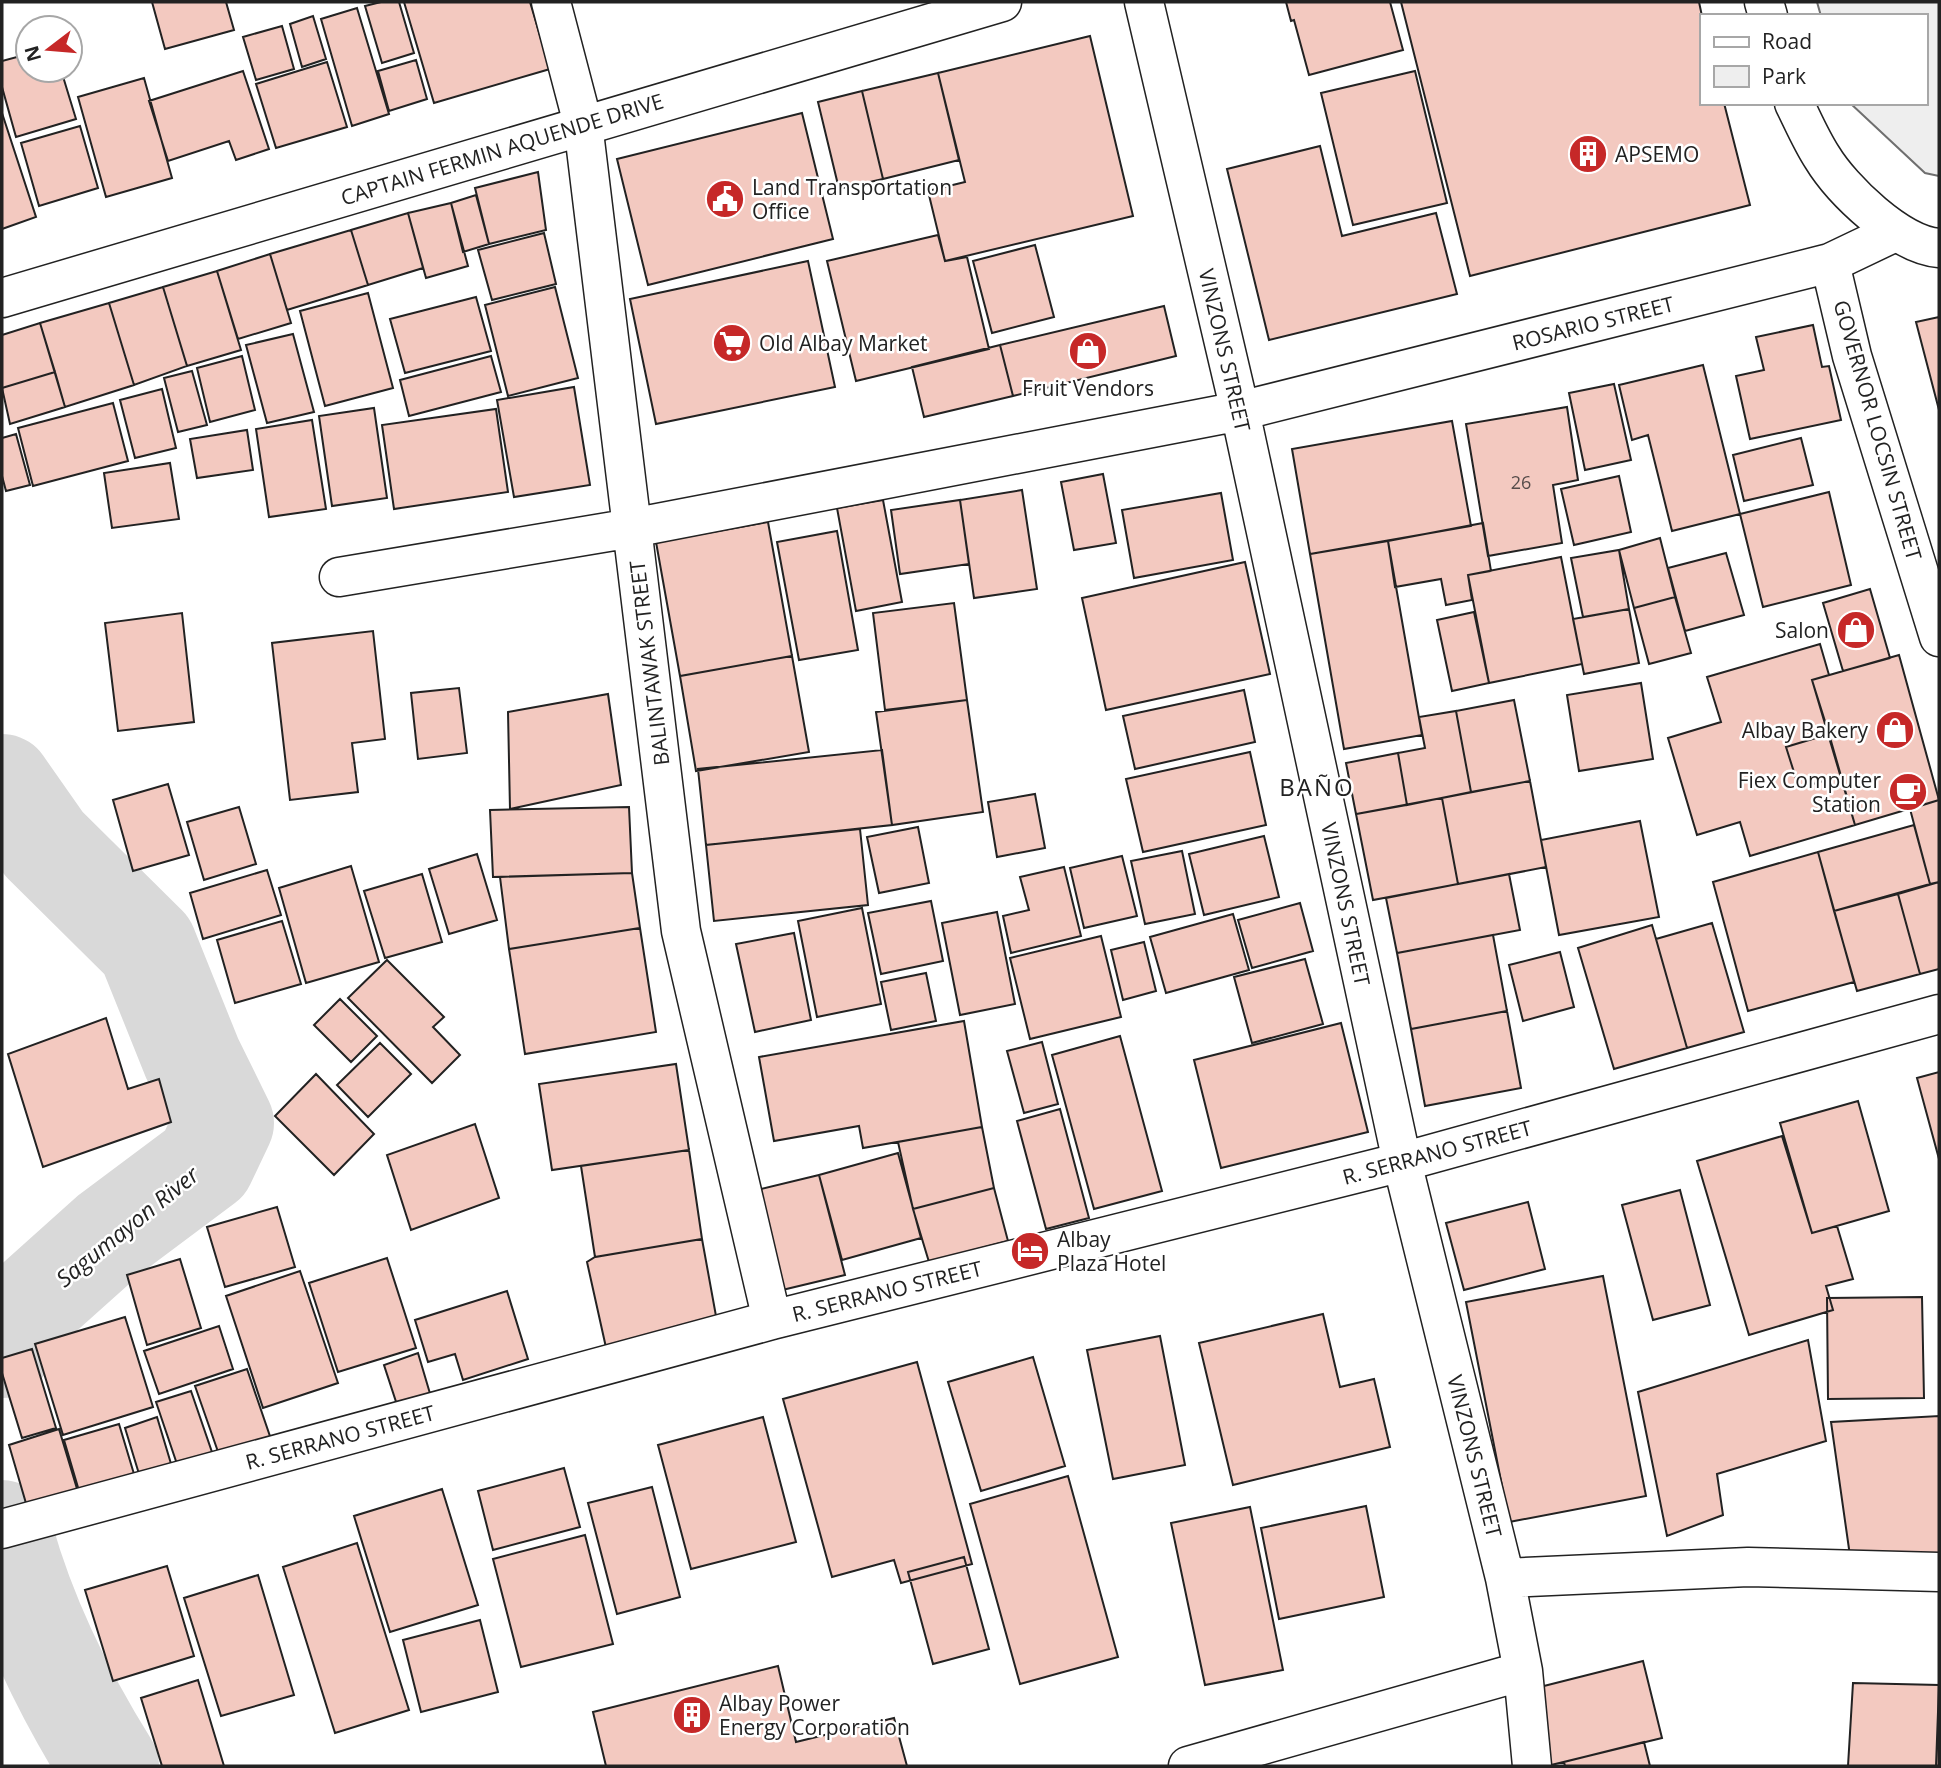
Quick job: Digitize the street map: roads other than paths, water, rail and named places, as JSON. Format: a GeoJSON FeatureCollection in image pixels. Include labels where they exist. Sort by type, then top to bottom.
{"type":"FeatureCollection","features":[{"type":"Feature","properties":{"kind":"street","name":"BALINTAWAK STREET"},"geometry":{"type":"LineString","coordinates":[[551,2],[583,124],[681,931],[772,1320]]}},
{"type":"Feature","properties":{"kind":"street","name":"CAPTAIN FERMIN AQUENDE DRIVE"},"geometry":{"type":"LineString","coordinates":[[2,298],[1002,2]]}},
{"type":"Feature","properties":{"kind":"street","name":"VINZONS STREET"},"geometry":{"type":"LineString","coordinates":[[1144,2],[1240,411],[1402,1162],[1505,1578],[1523,1671],[1532,1766]]}},
{"type":"Feature","properties":{"kind":"street"},"geometry":{"type":"LineString","coordinates":[[1795,105],[1823,159],[1860,200],[1895,232],[1939,248]]}},
{"type":"Feature","properties":{"kind":"street","name":"ROSARIO STREET"},"geometry":{"type":"LineString","coordinates":[[339,577],[632,528],[1240,411],[1830,263],[1895,232]]}},
{"type":"Feature","properties":{"kind":"street","name":"GOVERNOR LOCSIN STREET"},"geometry":{"type":"LineString","coordinates":[[1830,263],[1852,356],[1939,637]]}},
{"type":"Feature","properties":{"kind":"street","name":"R. SERRANO STREET"},"geometry":{"type":"LineString","coordinates":[[2,1529],[772,1320],[1402,1162],[1939,1014]]}},
{"type":"Feature","properties":{"kind":"street"},"geometry":{"type":"LineString","coordinates":[[1505,1578],[1748,1567],[1939,1572]]}},
{"type":"Feature","properties":{"kind":"street"},"geometry":{"type":"LineString","coordinates":[[1188,1766],[1523,1671]]}},
{"type":"Feature","properties":{"kind":"waterway","name":"Sagumayon River"},"geometry":{"type":"LineString","coordinates":[[2,784],[44,844],[147,946],[192,1058],[224,1123],[205,1163],[110,1234],[24,1311],[2,1348]]}},
{"type":"Feature","properties":{"kind":"waterway","name":"Sagumayon River"},"geometry":{"type":"LineString","coordinates":[[2,1530],[22,1591],[47,1652],[76,1710],[109,1766]]}},
{"type":"Feature","properties":{"kind":"place","name":"APSEMO"},"geometry":{"type":"Point","coordinates":[1588,154]}},
{"type":"Feature","properties":{"kind":"place","name":"Land Transportation Office"},"geometry":{"type":"Point","coordinates":[725,199]}},
{"type":"Feature","properties":{"kind":"place","name":"Old Albay Market"},"geometry":{"type":"Point","coordinates":[732,343]}},
{"type":"Feature","properties":{"kind":"place","name":"Fruit Vendors"},"geometry":{"type":"Point","coordinates":[1088,351]}},
{"type":"Feature","properties":{"kind":"place","name":"Salon"},"geometry":{"type":"Point","coordinates":[1856,630]}},
{"type":"Feature","properties":{"kind":"place","name":"Albay Bakery"},"geometry":{"type":"Point","coordinates":[1895,730]}},
{"type":"Feature","properties":{"kind":"place","name":"Fiex Computer Station"},"geometry":{"type":"Point","coordinates":[1908,792]}},
{"type":"Feature","properties":{"kind":"place","name":"Albay Plaza Hotel"},"geometry":{"type":"Point","coordinates":[1030,1251]}},
{"type":"Feature","properties":{"kind":"place","name":"Albay Power Energy Corporation"},"geometry":{"type":"Point","coordinates":[692,1715]}},
{"type":"Feature","properties":{"kind":"district","name":"BAÑO"},"geometry":{"type":"Point","coordinates":[1317,786]}}]}
